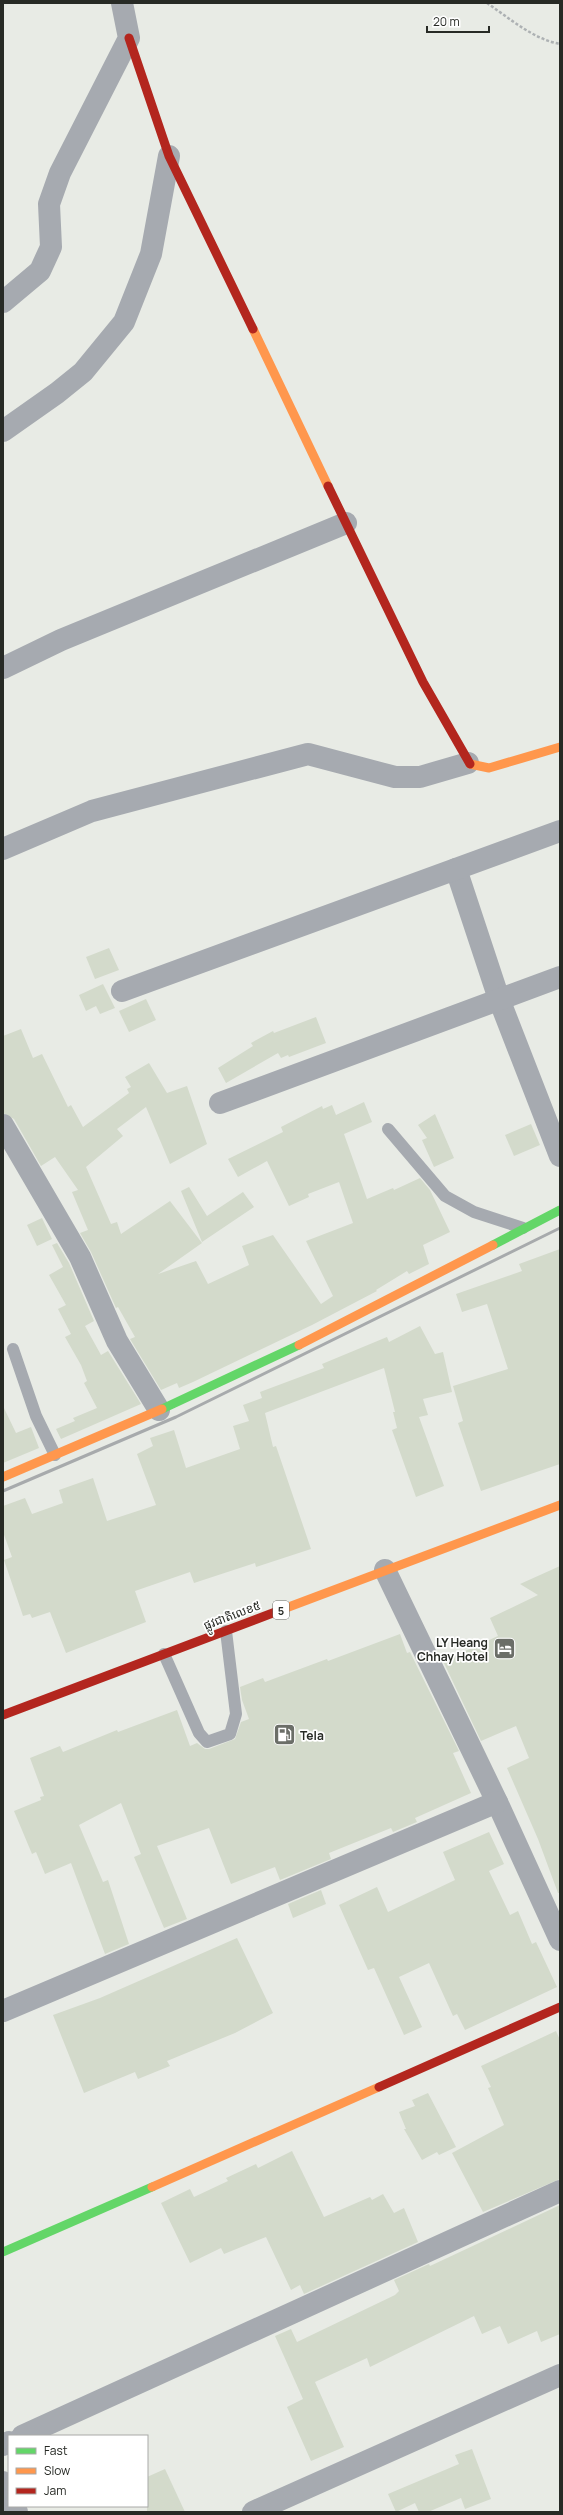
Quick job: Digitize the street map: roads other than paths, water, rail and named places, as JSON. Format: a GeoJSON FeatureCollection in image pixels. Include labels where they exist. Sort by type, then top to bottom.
{"type":"FeatureCollection","features":[{"type":"Feature","properties":{"kind":"main road"},"geometry":{"type":"LineString","coordinates":[[129,38],[169,156],[423,682],[468,763],[489,768],[560,747]]}},
{"type":"Feature","properties":{"kind":"main road"},"geometry":{"type":"LineString","coordinates":[[3,1476],[159,1410],[318,1336],[560,1210]]}},
{"type":"Feature","properties":{"kind":"main road","name":"ផ្លូវជាតិលេខ៥"},"geometry":{"type":"LineString","coordinates":[[3,1716],[226,1630],[560,1505]]}},
{"type":"Feature","properties":{"kind":"main road"},"geometry":{"type":"LineString","coordinates":[[3,2252],[560,2007]]}},
{"type":"Feature","properties":{"kind":"street"},"geometry":{"type":"LineString","coordinates":[[3,302],[40,270],[51,247],[49,204],[60,173],[129,38],[122,3]]}},
{"type":"Feature","properties":{"kind":"street"},"geometry":{"type":"LineString","coordinates":[[3,431],[58,393],[83,372],[124,322],[151,254],[169,156]]}},
{"type":"Feature","properties":{"kind":"street"},"geometry":{"type":"LineString","coordinates":[[3,668],[61,640],[346,523]]}},
{"type":"Feature","properties":{"kind":"street"},"geometry":{"type":"LineString","coordinates":[[3,849],[92,811],[308,754],[395,777],[420,777],[468,763]]}},
{"type":"Feature","properties":{"kind":"street"},"geometry":{"type":"LineString","coordinates":[[122,991],[560,831]]}},
{"type":"Feature","properties":{"kind":"street"},"geometry":{"type":"LineString","coordinates":[[456,869],[499,999],[560,1156]]}},
{"type":"Feature","properties":{"kind":"street"},"geometry":{"type":"LineString","coordinates":[[220,1103],[560,977]]}},
{"type":"Feature","properties":{"kind":"street"},"geometry":{"type":"LineString","coordinates":[[3,1125],[80,1257],[117,1341],[159,1410]]}},
{"type":"Feature","properties":{"kind":"street"},"geometry":{"type":"LineString","coordinates":[[385,1570],[497,1802],[560,1940]]}},
{"type":"Feature","properties":{"kind":"street"},"geometry":{"type":"LineString","coordinates":[[3,2011],[497,1802]]}},
{"type":"Feature","properties":{"kind":"street"},"geometry":{"type":"LineString","coordinates":[[24,2435],[560,2191]]}},
{"type":"Feature","properties":{"kind":"street"},"geometry":{"type":"LineString","coordinates":[[253,2512],[560,2375]]}},
{"type":"Feature","properties":{"kind":"street"},"geometry":{"type":"LineString","coordinates":[[3,2482],[8,2493]]}},
{"type":"Feature","properties":{"kind":"lane"},"geometry":{"type":"LineString","coordinates":[[388,1129],[445,1196],[474,1212],[523,1228]]}},
{"type":"Feature","properties":{"kind":"lane"},"geometry":{"type":"LineString","coordinates":[[13,1349],[36,1416],[55,1455]]}},
{"type":"Feature","properties":{"kind":"lane"},"geometry":{"type":"LineString","coordinates":[[164,1654],[199,1732],[207,1742],[218,1739],[230,1734],[236,1714],[226,1630]]}},
{"type":"Feature","properties":{"kind":"railway"},"geometry":{"type":"LineString","coordinates":[[3,1491],[176,1417],[560,1228]]}},
{"type":"Feature","properties":{"kind":"place","name":"LY Heang Chhay Hotel"},"geometry":{"type":"Point","coordinates":[504,1649]}},
{"type":"Feature","properties":{"kind":"place","name":"Tela"},"geometry":{"type":"Point","coordinates":[284,1735]}}]}
